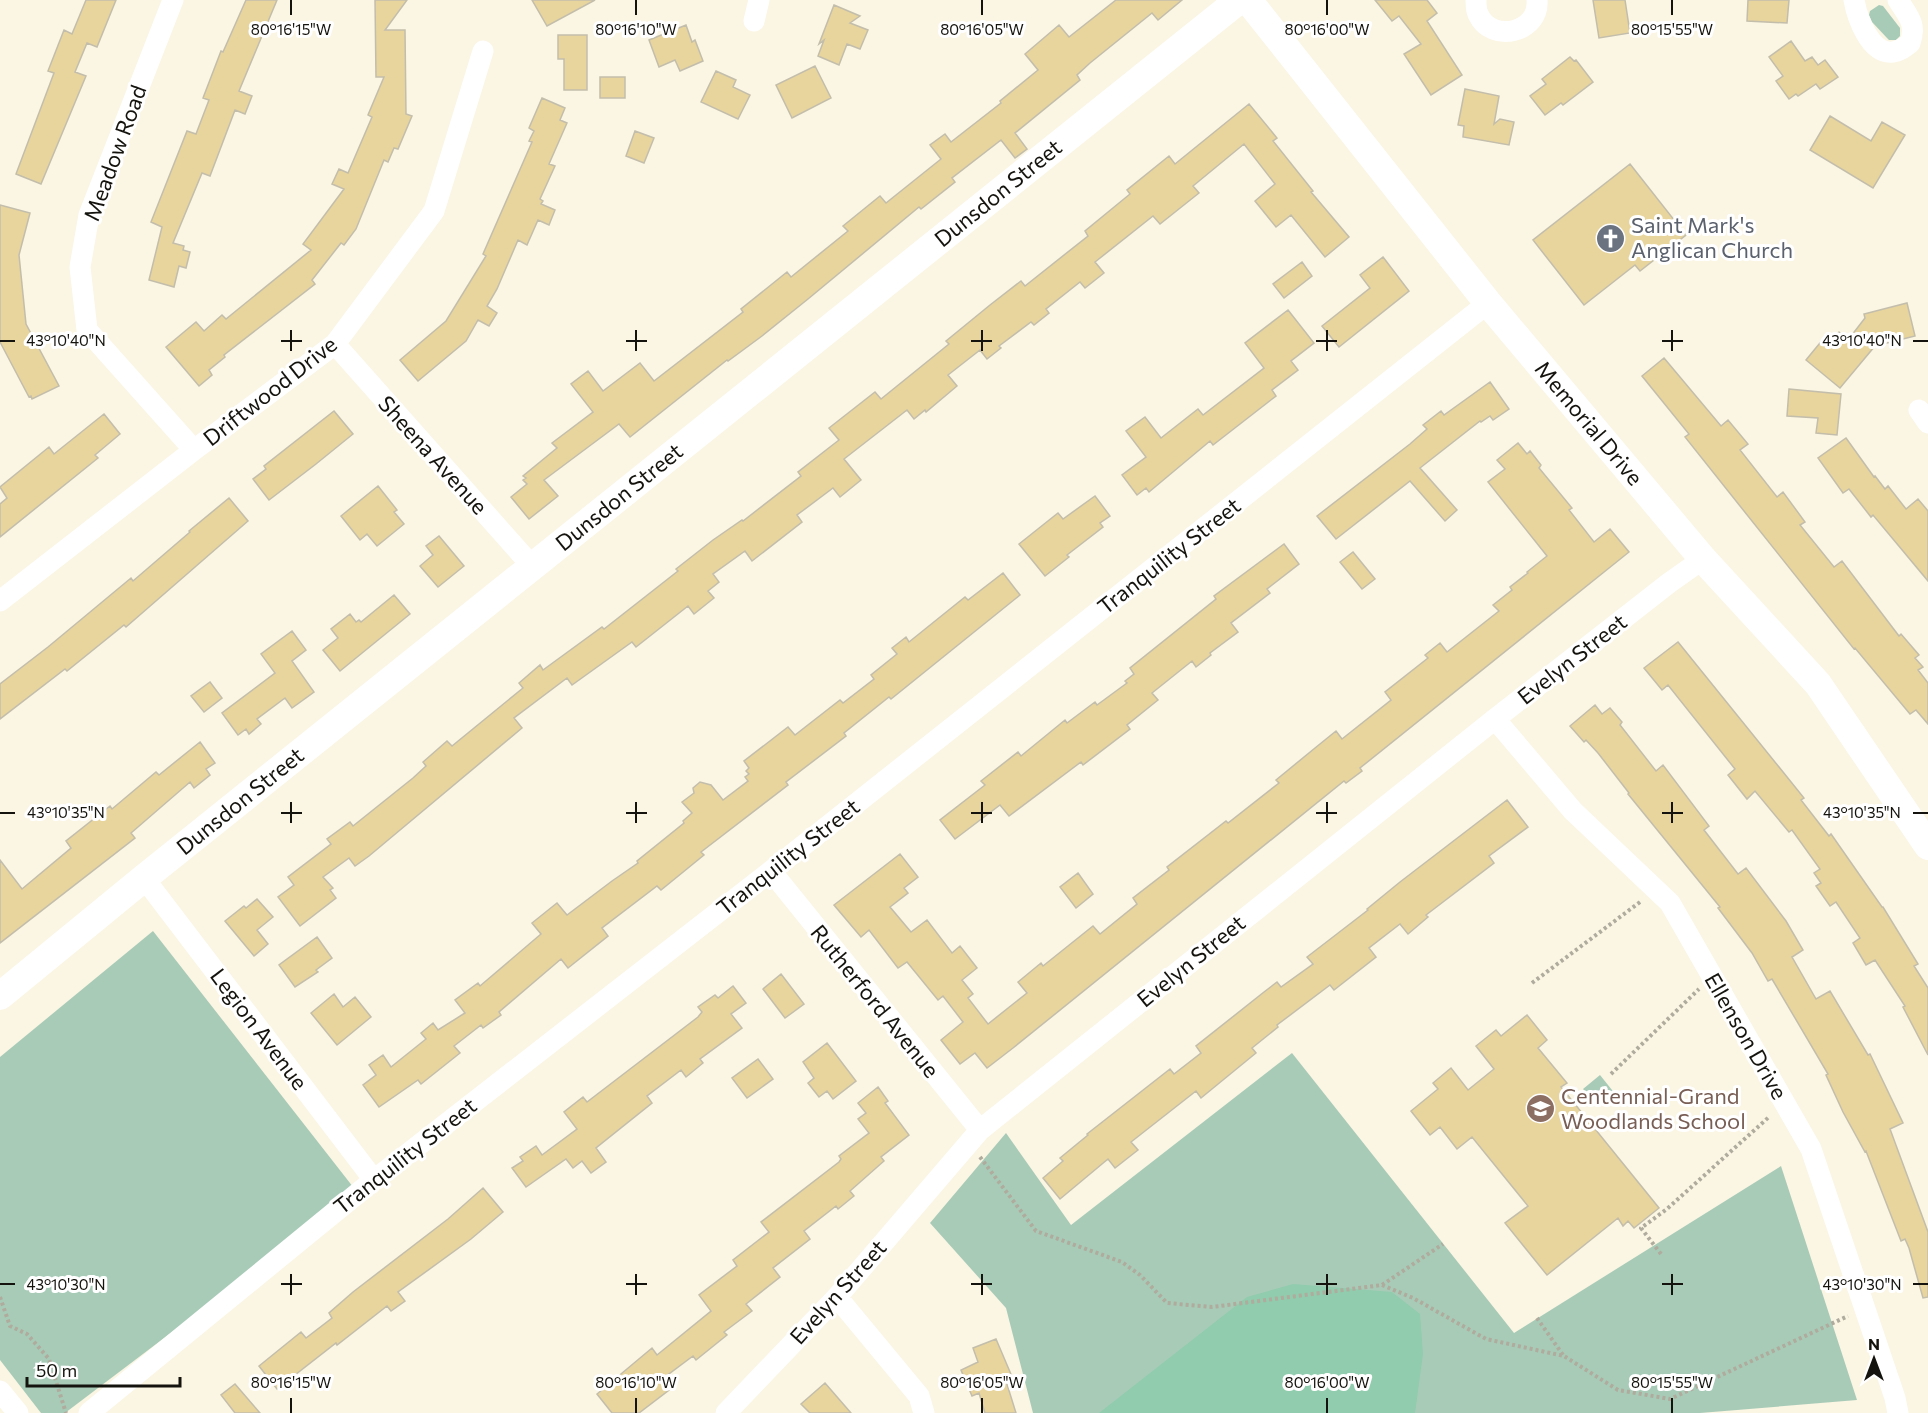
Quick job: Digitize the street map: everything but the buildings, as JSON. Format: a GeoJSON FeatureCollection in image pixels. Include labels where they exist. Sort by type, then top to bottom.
{"type":"FeatureCollection","features":[{"type":"Feature","properties":{"kind":"main road","name":"Dunsdon Street"},"geometry":{"type":"LineString","coordinates":[[0,996],[532,566],[1239,0]]}},
{"type":"Feature","properties":{"kind":"main road","name":"Memorial Drive"},"geometry":{"type":"LineString","coordinates":[[1248,0],[1488,303],[1703,559],[1818,684],[1928,845]]}},
{"type":"Feature","properties":{"kind":"street","name":"Meadow Road"},"geometry":{"type":"LineString","coordinates":[[173,0],[89,215],[80,267],[87,330],[194,450]]}},
{"type":"Feature","properties":{"kind":"street"},"geometry":{"type":"LineString","coordinates":[[754,21],[759,0]]}},
{"type":"Feature","properties":{"kind":"street"},"geometry":{"type":"LineString","coordinates":[[1476,0],[1478,14],[1486,25],[1498,32],[1511,32],[1524,27],[1533,17],[1537,0]]}},
{"type":"Feature","properties":{"kind":"street"},"geometry":{"type":"LineString","coordinates":[[1854,0],[1856,13],[1874,44],[1883,51],[1893,52],[1910,43],[1914,33],[1912,24],[1898,0]]}},
{"type":"Feature","properties":{"kind":"street","name":"Driftwood Drive"},"geometry":{"type":"LineString","coordinates":[[0,601],[335,344],[434,211],[483,51]]}},
{"type":"Feature","properties":{"kind":"street","name":"Tranquility Street"},"geometry":{"type":"LineString","coordinates":[[89,1413],[374,1180],[771,871],[1488,303]]}},
{"type":"Feature","properties":{"kind":"street","name":"Sheena Avenue"},"geometry":{"type":"LineString","coordinates":[[335,344],[532,566]]}},
{"type":"Feature","properties":{"kind":"street","name":"Evelyn Street"},"geometry":{"type":"LineString","coordinates":[[726,1413],[837,1297],[974,1136],[1495,719],[1703,559]]}},
{"type":"Feature","properties":{"kind":"street","name":"Ellenson Drive"},"geometry":{"type":"LineString","coordinates":[[1495,719],[1573,811],[1670,903],[1811,1149],[1895,1398],[1898,1413]]}},
{"type":"Feature","properties":{"kind":"street","name":"Rutherford Avenue"},"geometry":{"type":"LineString","coordinates":[[771,871],[974,1136]]}},
{"type":"Feature","properties":{"kind":"street","name":"Legion Avenue"},"geometry":{"type":"LineString","coordinates":[[144,878],[374,1180]]}},
{"type":"Feature","properties":{"kind":"street"},"geometry":{"type":"LineString","coordinates":[[837,1297],[919,1396],[924,1413]]}},
{"type":"Feature","properties":{"kind":"street"},"geometry":{"type":"LineString","coordinates":[[0,1391],[18,1413]]}},
{"type":"Feature","properties":{"kind":"path"},"geometry":{"type":"LineString","coordinates":[[1533,983],[1656,890]]}},
{"type":"Feature","properties":{"kind":"path"},"geometry":{"type":"LineString","coordinates":[[1611,1074],[1712,976]]}},
{"type":"Feature","properties":{"kind":"path"},"geometry":{"type":"LineString","coordinates":[[1661,1254],[1641,1228],[1667,1209],[1785,1103]]}},
{"type":"Feature","properties":{"kind":"path"},"geometry":{"type":"LineString","coordinates":[[974,1136],[1036,1231],[1122,1262],[1140,1275],[1167,1303],[1212,1307],[1382,1285],[1443,1244]]}},
{"type":"Feature","properties":{"kind":"path"},"geometry":{"type":"LineString","coordinates":[[1382,1285],[1413,1298],[1486,1339],[1564,1356],[1618,1390],[1670,1399],[1865,1308]]}},
{"type":"Feature","properties":{"kind":"path"},"geometry":{"type":"LineString","coordinates":[[0,1297],[10,1326],[27,1334],[49,1359],[66,1413]]}},
{"type":"Feature","properties":{"kind":"path"},"geometry":{"type":"LineString","coordinates":[[1538,1318],[1564,1356]]}},
{"type":"Feature","properties":{"kind":"green space"},"geometry":{"type":"Polygon","coordinates":[[[1879,5],[1883,6],[1900,28],[1900,36],[1896,40],[1889,40],[1872,22],[1870,11],[1879,5]]]}},
{"type":"Feature","properties":{"kind":"green space"},"geometry":{"type":"Polygon","coordinates":[[[153,931],[357,1192],[65,1413],[41,1413],[0,1360],[0,1057],[153,931]]]}},
{"type":"Feature","properties":{"kind":"green space"},"geometry":{"type":"Polygon","coordinates":[[[1292,1053],[1514,1333],[1781,1166],[1857,1400],[1700,1413],[1033,1413],[1006,1308],[930,1223],[1006,1133],[1071,1225],[1292,1053]]]}},
{"type":"Feature","properties":{"kind":"green space"},"geometry":{"type":"Polygon","coordinates":[[[1600,1075],[1616,1095],[1602,1105],[1597,1104],[1583,1089],[1600,1075]]]}},
{"type":"Feature","properties":{"kind":"green space"},"geometry":{"type":"Polygon","coordinates":[[[1293,1284],[1392,1292],[1420,1314],[1423,1354],[1415,1413],[1099,1413],[1247,1297],[1293,1284]]]}},
{"type":"Feature","properties":{"kind":"place","name":"Saint Mark's Anglican Church"},"geometry":{"type":"Point","coordinates":[1610,238]}},
{"type":"Feature","properties":{"kind":"place","name":"Centennial-Grand Woodlands School"},"geometry":{"type":"Point","coordinates":[1540,1109]}}]}
